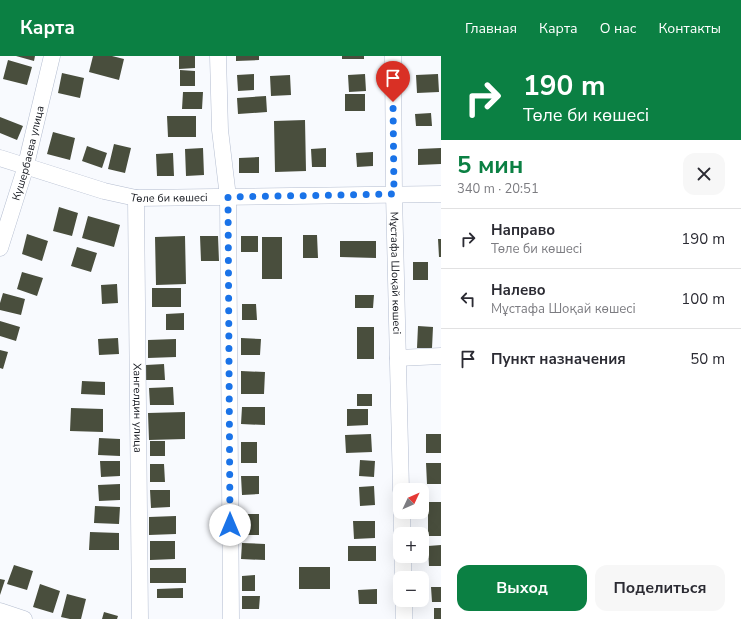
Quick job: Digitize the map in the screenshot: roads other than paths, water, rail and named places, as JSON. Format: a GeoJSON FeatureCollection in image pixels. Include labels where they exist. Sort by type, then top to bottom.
{"type":"FeatureCollection","features":[{"type":"Feature","properties":{"kind":"street","name":"Кушербаева улица"},"geometry":{"type":"LineString","coordinates":[[0,248],[26,167],[52,56]]}},
{"type":"Feature","properties":{"kind":"street"},"geometry":{"type":"LineString","coordinates":[[218,56],[220,130],[228,197],[231,619]]}},
{"type":"Feature","properties":{"kind":"street","name":"Мұстафа Шоқай көшесі"},"geometry":{"type":"LineString","coordinates":[[393,56],[394,194],[401,483]]}},
{"type":"Feature","properties":{"kind":"street","name":"Төле би көшесі"},"geometry":{"type":"LineString","coordinates":[[0,158],[104,192],[136,198],[441,194]]}},
{"type":"Feature","properties":{"kind":"street","name":"Хангелдин улица"},"geometry":{"type":"LineString","coordinates":[[136,198],[140,619]]}},
{"type":"Feature","properties":{"kind":"street"},"geometry":{"type":"LineString","coordinates":[[398,358],[441,356]]}},
{"type":"Feature","properties":{"kind":"street"},"geometry":{"type":"LineString","coordinates":[[404,607],[404,619]]}},
{"type":"Feature","properties":{"kind":"street"},"geometry":{"type":"LineString","coordinates":[[0,611],[24,619]]}}]}
